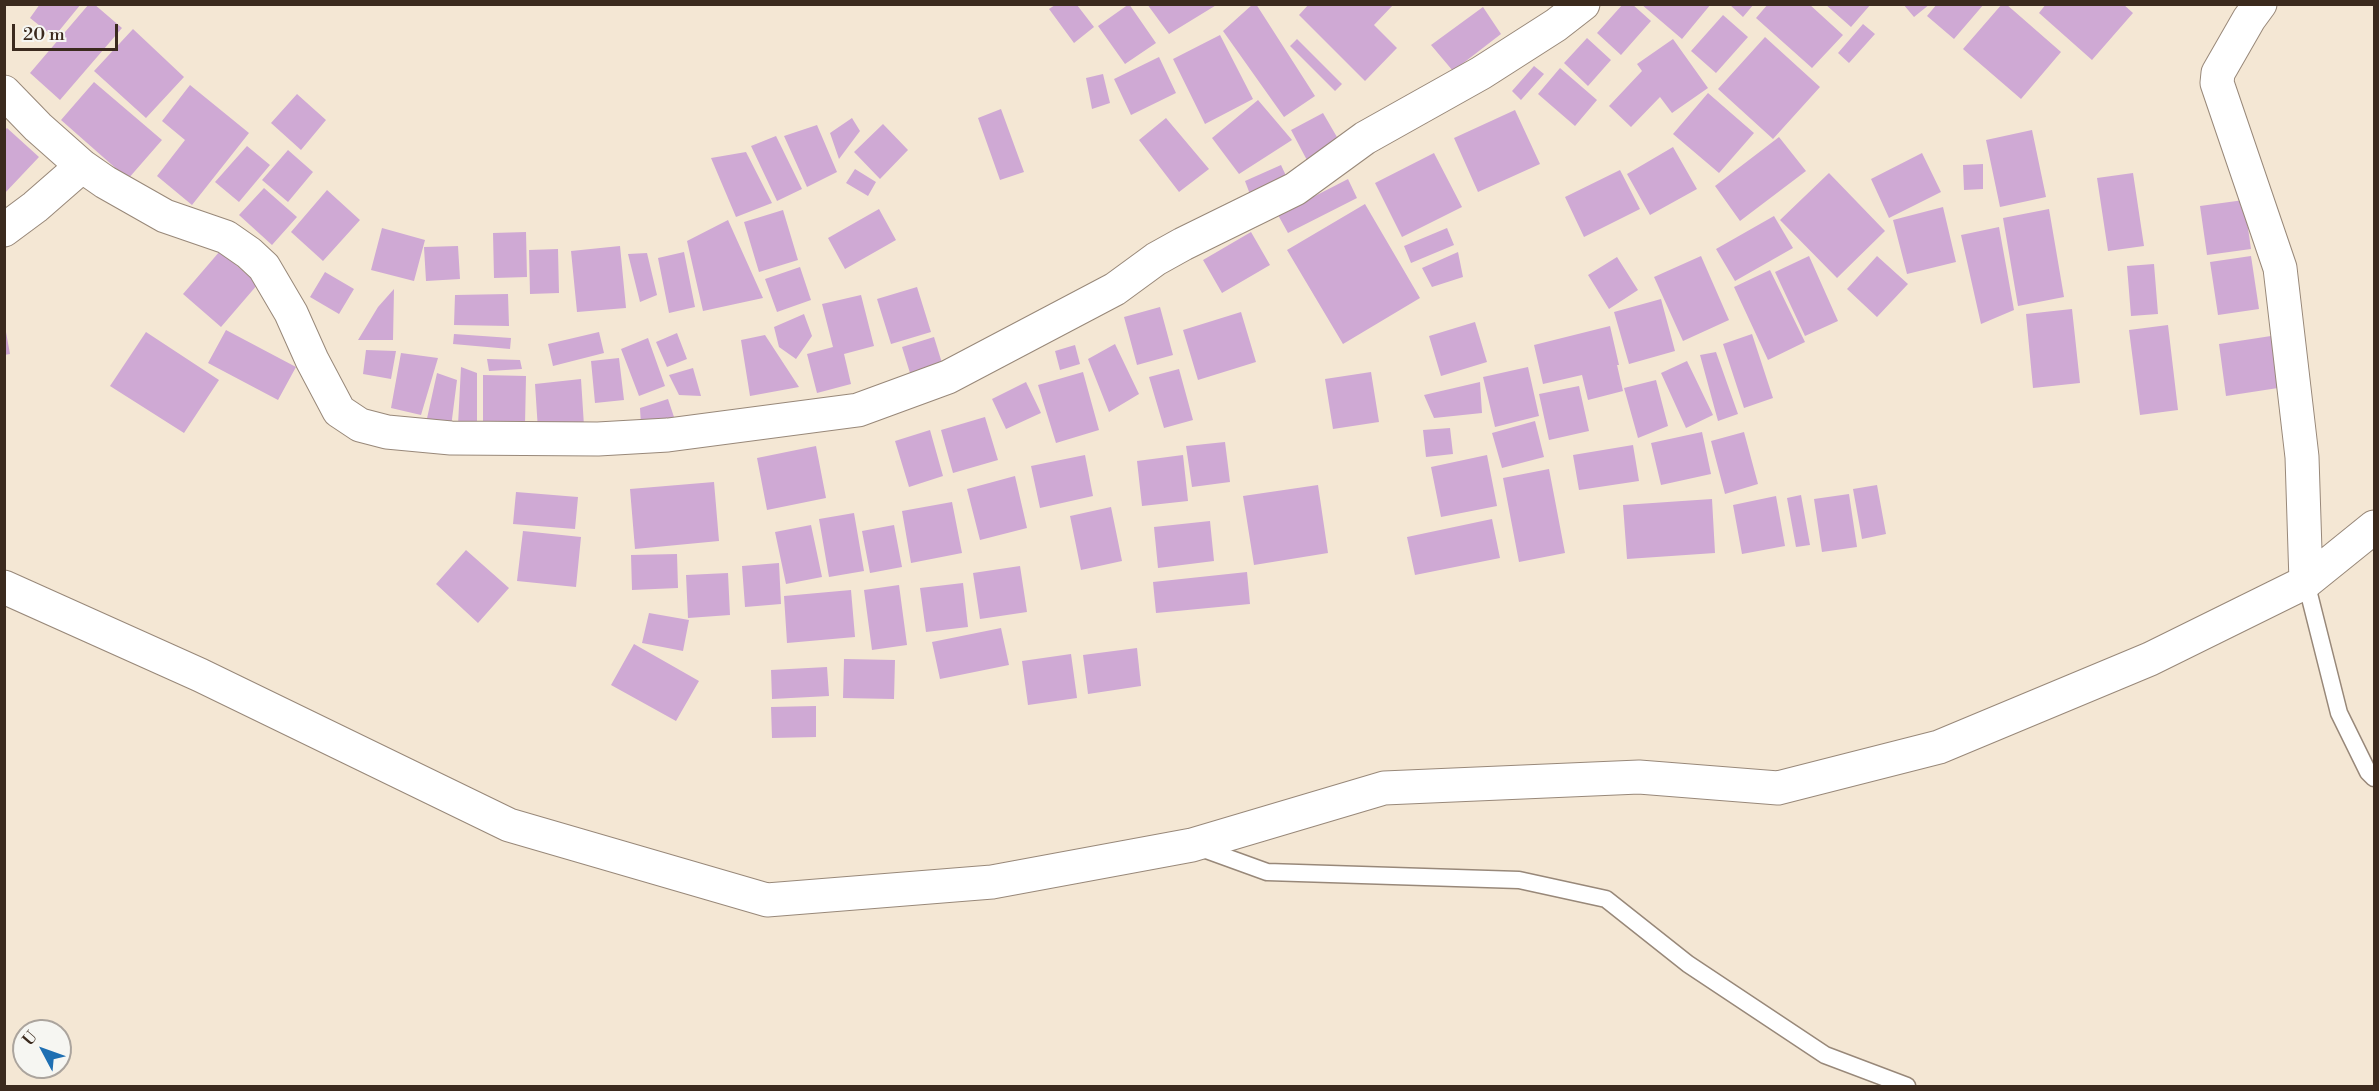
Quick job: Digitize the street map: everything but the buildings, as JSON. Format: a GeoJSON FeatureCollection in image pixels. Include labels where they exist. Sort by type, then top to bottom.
{"type":"FeatureCollection","features":[{"type":"Feature","properties":{"kind":"street"},"geometry":{"type":"LineString","coordinates":[[4,92],[38,127],[82,165],[138,202],[165,216],[226,237],[264,267],[287,306],[321,379],[339,411],[360,425],[387,432],[482,440],[598,439],[668,435],[858,410],[948,377],[1115,289],[1156,259],[1183,244],[1295,189],[1365,138],[1480,73],[1556,25],[1583,4]]}},
{"type":"Feature","properties":{"kind":"street"},"geometry":{"type":"LineString","coordinates":[[2260,4],[2218,73],[2217,83],[2280,268],[2302,457],[2306,582]]}},
{"type":"Feature","properties":{"kind":"street"},"geometry":{"type":"LineString","coordinates":[[4,230],[35,207],[82,165]]}},
{"type":"Feature","properties":{"kind":"street"},"geometry":{"type":"LineString","coordinates":[[4,587],[200,675],[510,825],[767,900],[992,882],[1192,845],[1384,788],[1639,777],[1778,788],[1938,747],[2150,659],[2306,582],[2374,527]]}},
{"type":"Feature","properties":{"kind":"lane"},"geometry":{"type":"LineString","coordinates":[[2306,582],[2339,713],[2368,772],[2374,778]]}},
{"type":"Feature","properties":{"kind":"lane"},"geometry":{"type":"LineString","coordinates":[[1192,845],[1267,872],[1519,880],[1606,899],[1688,964],[1825,1055],[1907,1086]]}}]}
